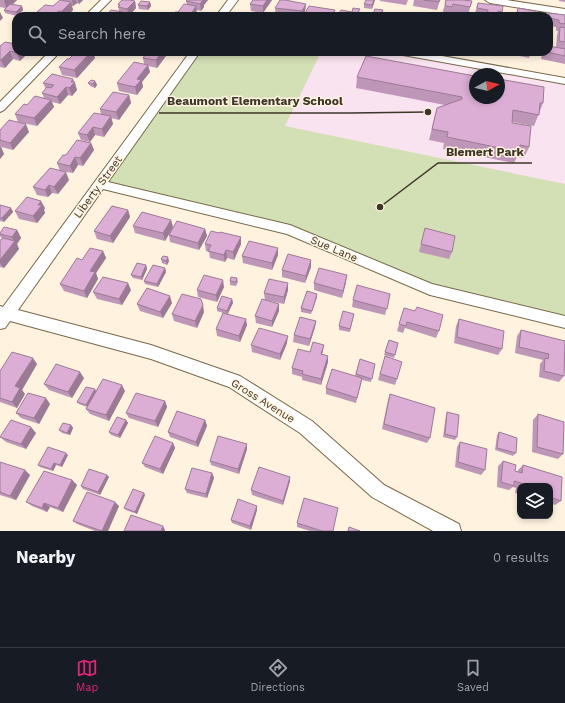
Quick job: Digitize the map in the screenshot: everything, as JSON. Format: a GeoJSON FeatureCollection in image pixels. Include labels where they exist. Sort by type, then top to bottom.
{"type":"FeatureCollection","features":[{"type":"Feature","properties":{"kind":"street"},"geometry":{"type":"LineString","coordinates":[[94,12],[106,0]]}},
{"type":"Feature","properties":{"kind":"street"},"geometry":{"type":"LineString","coordinates":[[224,12],[233,0]]}},
{"type":"Feature","properties":{"kind":"street"},"geometry":{"type":"LineString","coordinates":[[490,0],[565,12]]}},
{"type":"Feature","properties":{"kind":"street"},"geometry":{"type":"LineString","coordinates":[[0,108],[51,56]]}},
{"type":"Feature","properties":{"kind":"street","name":"Liberty Street"},"geometry":{"type":"LineString","coordinates":[[2,316],[192,56]]}},
{"type":"Feature","properties":{"kind":"street"},"geometry":{"type":"LineString","coordinates":[[426,56],[565,80]]}},
{"type":"Feature","properties":{"kind":"street","name":"Sue Lane"},"geometry":{"type":"LineString","coordinates":[[100,184],[290,230],[430,289],[565,322]]}},
{"type":"Feature","properties":{"kind":"street","name":"Gross Avenue"},"geometry":{"type":"LineString","coordinates":[[2,316],[151,352],[234,381],[306,427],[378,491],[452,531]]}},
{"type":"Feature","properties":{"kind":"shaded area"},"geometry":{"type":"Polygon","coordinates":[[[319,56],[425,56],[492,68],[469,68],[469,104],[505,104],[505,70],[565,81],[565,184],[284,126],[319,56]]]}},
{"type":"Feature","properties":{"kind":"green space"},"geometry":{"type":"Polygon","coordinates":[[[192,56],[319,56],[285,126],[565,184],[565,322],[430,289],[290,230],[100,184],[192,56]]]}},
{"type":"Feature","properties":{"kind":"building"},"geometry":{"type":"Polygon","coordinates":[[[60,0],[71,2],[61,12],[37,12],[45,5],[53,6],[60,0]]]}},
{"type":"Feature","properties":{"kind":"building"},"geometry":{"type":"Polygon","coordinates":[[[122,0],[135,1],[127,9],[118,7],[120,5],[118,4],[122,0]]]}},
{"type":"Feature","properties":{"kind":"building"},"geometry":{"type":"Polygon","coordinates":[[[203,0],[200,4],[186,1],[203,0]]]}},
{"type":"Feature","properties":{"kind":"building"},"geometry":{"type":"Polygon","coordinates":[[[253,0],[267,0],[263,6],[250,4],[253,0]]]}},
{"type":"Feature","properties":{"kind":"building"},"geometry":{"type":"Polygon","coordinates":[[[280,0],[306,4],[302,11],[275,8],[280,0]]]}},
{"type":"Feature","properties":{"kind":"building"},"geometry":{"type":"Polygon","coordinates":[[[366,0],[374,0],[372,5],[364,4],[366,0]]]}},
{"type":"Feature","properties":{"kind":"building"},"geometry":{"type":"Polygon","coordinates":[[[424,0],[440,0],[439,2],[424,0]]]}},
{"type":"Feature","properties":{"kind":"building"},"geometry":{"type":"Polygon","coordinates":[[[446,0],[472,1],[470,7],[453,4],[452,7],[446,6],[446,0]]]}},
{"type":"Feature","properties":{"kind":"building"},"geometry":{"type":"Polygon","coordinates":[[[141,1],[150,2],[147,6],[138,5],[141,1]]]}},
{"type":"Feature","properties":{"kind":"building"},"geometry":{"type":"Polygon","coordinates":[[[478,3],[503,6],[502,12],[488,12],[488,10],[477,8],[478,3]]]}},
{"type":"Feature","properties":{"kind":"building"},"geometry":{"type":"Polygon","coordinates":[[[10,4],[22,6],[16,12],[4,10],[10,4]]]}},
{"type":"Feature","properties":{"kind":"building"},"geometry":{"type":"Polygon","coordinates":[[[184,4],[196,6],[192,12],[178,12],[184,4]]]}},
{"type":"Feature","properties":{"kind":"building"},"geometry":{"type":"Polygon","coordinates":[[[309,6],[335,10],[334,12],[306,12],[309,6]]]}},
{"type":"Feature","properties":{"kind":"building"},"geometry":{"type":"Polygon","coordinates":[[[353,8],[360,9],[358,12],[352,12],[353,8]]]}},
{"type":"Feature","properties":{"kind":"building"},"geometry":{"type":"Polygon","coordinates":[[[518,8],[535,11],[535,12],[517,12],[518,8]]]}},
{"type":"Feature","properties":{"kind":"building"},"geometry":{"type":"Polygon","coordinates":[[[375,9],[383,10],[382,12],[374,12],[375,9]]]}},
{"type":"Feature","properties":{"kind":"building"},"geometry":{"type":"Polygon","coordinates":[[[111,10],[123,12],[109,12],[111,10]]]}},
{"type":"Feature","properties":{"kind":"building"},"geometry":{"type":"Polygon","coordinates":[[[341,10],[352,12],[340,12],[341,10]]]}},
{"type":"Feature","properties":{"kind":"building"},"geometry":{"type":"Polygon","coordinates":[[[553,14],[565,15],[565,24],[559,23],[559,20],[553,19],[553,14]]]}},
{"type":"Feature","properties":{"kind":"building"},"geometry":{"type":"Polygon","coordinates":[[[560,27],[565,28],[565,42],[559,41],[560,27]]]}},
{"type":"Feature","properties":{"kind":"building"},"geometry":{"type":"Polygon","coordinates":[[[5,42],[12,43],[12,52],[10,51],[1,60],[0,60],[0,46],[5,42]]]}},
{"type":"Feature","properties":{"kind":"building"},"geometry":{"type":"Polygon","coordinates":[[[553,47],[565,49],[565,56],[553,53],[553,47]]]}},
{"type":"Feature","properties":{"kind":"building"},"geometry":{"type":"Polygon","coordinates":[[[72,56],[87,56],[74,70],[59,67],[67,59],[72,56]]]}},
{"type":"Feature","properties":{"kind":"building"},"geometry":{"type":"Polygon","coordinates":[[[144,56],[159,56],[156,60],[143,58],[144,56]]]}},
{"type":"Feature","properties":{"kind":"building"},"geometry":{"type":"Polygon","coordinates":[[[366,56],[469,75],[469,104],[505,104],[505,80],[544,87],[543,103],[540,103],[539,115],[513,110],[512,123],[531,126],[529,147],[520,145],[519,152],[447,137],[448,132],[432,129],[437,108],[462,99],[462,97],[357,77],[366,56]]]}},
{"type":"Feature","properties":{"kind":"building"},"geometry":{"type":"Polygon","coordinates":[[[134,62],[148,65],[137,79],[141,80],[135,87],[117,83],[134,62]]]}},
{"type":"Feature","properties":{"kind":"building"},"geometry":{"type":"Polygon","coordinates":[[[52,74],[73,79],[71,82],[75,82],[69,88],[66,87],[57,97],[42,93],[47,87],[51,88],[54,85],[43,83],[52,74]]]}},
{"type":"Feature","properties":{"kind":"building"},"geometry":{"type":"Polygon","coordinates":[[[91,80],[95,81],[93,84],[88,83],[91,80]]]}},
{"type":"Feature","properties":{"kind":"building"},"geometry":{"type":"Polygon","coordinates":[[[113,92],[129,95],[116,112],[100,109],[113,92]]]}},
{"type":"Feature","properties":{"kind":"building"},"geometry":{"type":"Polygon","coordinates":[[[35,96],[51,100],[34,118],[15,114],[24,104],[27,105],[35,96]]]}},
{"type":"Feature","properties":{"kind":"building"},"geometry":{"type":"Polygon","coordinates":[[[94,113],[111,116],[102,129],[93,127],[87,135],[78,133],[94,113]]]}},
{"type":"Feature","properties":{"kind":"building"},"geometry":{"type":"Polygon","coordinates":[[[9,120],[26,124],[10,143],[0,140],[0,130],[9,120]]]}},
{"type":"Feature","properties":{"kind":"building"},"geometry":{"type":"Polygon","coordinates":[[[77,140],[91,143],[80,158],[75,157],[70,166],[57,163],[63,155],[66,155],[77,140]]]}},
{"type":"Feature","properties":{"kind":"building"},"geometry":{"type":"Polygon","coordinates":[[[50,168],[66,172],[54,187],[49,185],[45,190],[33,187],[50,168]]]}},
{"type":"Feature","properties":{"kind":"building"},"geometry":{"type":"Polygon","coordinates":[[[27,197],[41,201],[38,205],[42,205],[33,216],[15,211],[27,197]]]}},
{"type":"Feature","properties":{"kind":"building"},"geometry":{"type":"Polygon","coordinates":[[[0,205],[11,208],[2,218],[0,218],[0,205]]]}},
{"type":"Feature","properties":{"kind":"building"},"geometry":{"type":"Polygon","coordinates":[[[112,206],[128,210],[110,236],[94,231],[112,206]]]}},
{"type":"Feature","properties":{"kind":"building"},"geometry":{"type":"Polygon","coordinates":[[[142,212],[171,220],[163,233],[133,226],[142,212]]]}},
{"type":"Feature","properties":{"kind":"building"},"geometry":{"type":"Polygon","coordinates":[[[177,221],[205,229],[198,243],[169,235],[177,221]]]}},
{"type":"Feature","properties":{"kind":"building"},"geometry":{"type":"Polygon","coordinates":[[[4,227],[17,230],[12,237],[0,234],[4,227]]]}},
{"type":"Feature","properties":{"kind":"building"},"geometry":{"type":"Polygon","coordinates":[[[425,228],[455,236],[452,252],[421,244],[425,228]]]}},
{"type":"Feature","properties":{"kind":"building"},"geometry":{"type":"Polygon","coordinates":[[[211,231],[241,237],[233,252],[226,250],[224,255],[208,251],[211,245],[205,244],[211,231]]]}},
{"type":"Feature","properties":{"kind":"building"},"geometry":{"type":"Polygon","coordinates":[[[3,238],[15,241],[0,260],[0,240],[3,238]]]}},
{"type":"Feature","properties":{"kind":"building"},"geometry":{"type":"Polygon","coordinates":[[[249,241],[278,248],[272,263],[242,256],[249,241]]]}},
{"type":"Feature","properties":{"kind":"building"},"geometry":{"type":"Polygon","coordinates":[[[90,248],[103,251],[90,271],[95,272],[84,291],[60,284],[77,258],[82,260],[90,248]]]}},
{"type":"Feature","properties":{"kind":"building"},"geometry":{"type":"Polygon","coordinates":[[[288,254],[311,260],[306,276],[282,270],[288,254]]]}},
{"type":"Feature","properties":{"kind":"building"},"geometry":{"type":"Polygon","coordinates":[[[163,256],[168,257],[166,261],[161,259],[163,256]]]}},
{"type":"Feature","properties":{"kind":"building"},"geometry":{"type":"Polygon","coordinates":[[[137,263],[146,265],[141,277],[131,275],[137,263]]]}},
{"type":"Feature","properties":{"kind":"building"},"geometry":{"type":"Polygon","coordinates":[[[153,265],[165,268],[157,284],[144,281],[153,265]]]}},
{"type":"Feature","properties":{"kind":"building"},"geometry":{"type":"Polygon","coordinates":[[[319,268],[347,275],[343,291],[314,283],[319,268]]]}},
{"type":"Feature","properties":{"kind":"building"},"geometry":{"type":"Polygon","coordinates":[[[204,275],[223,280],[216,295],[197,290],[204,275]]]}},
{"type":"Feature","properties":{"kind":"building"},"geometry":{"type":"Polygon","coordinates":[[[103,277],[128,283],[119,299],[93,292],[103,277]]]}},
{"type":"Feature","properties":{"kind":"building"},"geometry":{"type":"Polygon","coordinates":[[[231,277],[237,278],[236,282],[230,281],[231,277]]]}},
{"type":"Feature","properties":{"kind":"building"},"geometry":{"type":"Polygon","coordinates":[[[269,279],[288,283],[284,297],[264,293],[269,279]]]}},
{"type":"Feature","properties":{"kind":"building"},"geometry":{"type":"Polygon","coordinates":[[[357,285],[390,294],[387,309],[353,300],[357,285]]]}},
{"type":"Feature","properties":{"kind":"building"},"geometry":{"type":"Polygon","coordinates":[[[147,288],[170,296],[160,312],[137,304],[147,288]]]}},
{"type":"Feature","properties":{"kind":"building"},"geometry":{"type":"Polygon","coordinates":[[[307,291],[317,294],[312,311],[301,308],[307,291]]]}},
{"type":"Feature","properties":{"kind":"building"},"geometry":{"type":"Polygon","coordinates":[[[182,294],[201,299],[203,305],[195,321],[172,314],[182,294]]]}},
{"type":"Feature","properties":{"kind":"building"},"geometry":{"type":"Polygon","coordinates":[[[222,296],[232,299],[227,311],[217,308],[222,296]]]}},
{"type":"Feature","properties":{"kind":"building"},"geometry":{"type":"Polygon","coordinates":[[[262,299],[279,304],[272,321],[255,316],[262,299]]]}},
{"type":"Feature","properties":{"kind":"building"},"geometry":{"type":"Polygon","coordinates":[[[417,307],[443,315],[439,331],[407,322],[406,326],[399,324],[404,308],[415,311],[417,307]]]}},
{"type":"Feature","properties":{"kind":"building"},"geometry":{"type":"Polygon","coordinates":[[[343,311],[354,314],[350,329],[339,326],[343,311]]]}},
{"type":"Feature","properties":{"kind":"building"},"geometry":{"type":"Polygon","coordinates":[[[223,313],[246,319],[239,336],[216,329],[223,313]]]}},
{"type":"Feature","properties":{"kind":"building"},"geometry":{"type":"Polygon","coordinates":[[[300,317],[316,321],[310,339],[294,335],[300,317]]]}},
{"type":"Feature","properties":{"kind":"building"},"geometry":{"type":"Polygon","coordinates":[[[459,319],[504,331],[502,349],[457,337],[459,319]]]}},
{"type":"Feature","properties":{"kind":"building"},"geometry":{"type":"Polygon","coordinates":[[[259,328],[288,336],[280,354],[251,345],[259,328]]]}},
{"type":"Feature","properties":{"kind":"building"},"geometry":{"type":"Polygon","coordinates":[[[521,330],[565,341],[564,376],[544,371],[545,358],[548,359],[549,354],[519,347],[521,330]]]}},
{"type":"Feature","properties":{"kind":"building"},"geometry":{"type":"Polygon","coordinates":[[[389,340],[398,343],[395,355],[385,352],[389,340]]]}},
{"type":"Feature","properties":{"kind":"building"},"geometry":{"type":"Polygon","coordinates":[[[313,342],[324,345],[321,354],[328,356],[321,379],[302,374],[303,371],[292,368],[298,349],[310,352],[313,342]]]}},
{"type":"Feature","properties":{"kind":"building"},"geometry":{"type":"Polygon","coordinates":[[[12,352],[33,358],[15,386],[20,388],[12,402],[0,398],[0,371],[12,352]]]}},
{"type":"Feature","properties":{"kind":"building"},"geometry":{"type":"Polygon","coordinates":[[[385,356],[402,362],[397,379],[380,374],[385,356]]]}},
{"type":"Feature","properties":{"kind":"building"},"geometry":{"type":"Polygon","coordinates":[[[360,359],[375,364],[372,379],[356,374],[360,359]]]}},
{"type":"Feature","properties":{"kind":"building"},"geometry":{"type":"Polygon","coordinates":[[[56,364],[80,372],[68,392],[44,384],[56,364]]]}},
{"type":"Feature","properties":{"kind":"building"},"geometry":{"type":"Polygon","coordinates":[[[332,369],[362,378],[357,398],[326,388],[332,369]]]}},
{"type":"Feature","properties":{"kind":"building"},"geometry":{"type":"Polygon","coordinates":[[[103,379],[122,385],[106,415],[86,409],[103,379]]]}},
{"type":"Feature","properties":{"kind":"building"},"geometry":{"type":"Polygon","coordinates":[[[86,387],[95,389],[86,405],[77,402],[86,387]]]}},
{"type":"Feature","properties":{"kind":"building"},"geometry":{"type":"Polygon","coordinates":[[[28,393],[46,398],[34,418],[16,413],[28,393]]]}},
{"type":"Feature","properties":{"kind":"building"},"geometry":{"type":"Polygon","coordinates":[[[136,393],[165,401],[155,421],[126,413],[136,393]]]}},
{"type":"Feature","properties":{"kind":"building"},"geometry":{"type":"Polygon","coordinates":[[[390,394],[435,408],[430,438],[384,424],[390,394]]]}},
{"type":"Feature","properties":{"kind":"building"},"geometry":{"type":"Polygon","coordinates":[[[177,411],[205,420],[196,442],[168,432],[177,411]]]}},
{"type":"Feature","properties":{"kind":"building"},"geometry":{"type":"Polygon","coordinates":[[[447,412],[459,415],[457,437],[445,434],[447,412]]]}},
{"type":"Feature","properties":{"kind":"building"},"geometry":{"type":"Polygon","coordinates":[[[538,414],[564,422],[563,454],[537,447],[538,414]]]}},
{"type":"Feature","properties":{"kind":"building"},"geometry":{"type":"Polygon","coordinates":[[[117,417],[126,420],[118,435],[109,432],[117,417]]]}},
{"type":"Feature","properties":{"kind":"building"},"geometry":{"type":"Polygon","coordinates":[[[11,420],[31,427],[21,444],[0,437],[11,420]]]}},
{"type":"Feature","properties":{"kind":"building"},"geometry":{"type":"Polygon","coordinates":[[[63,423],[71,425],[67,433],[59,430],[63,423]]]}},
{"type":"Feature","properties":{"kind":"building"},"geometry":{"type":"Polygon","coordinates":[[[499,432],[517,438],[516,453],[497,448],[499,432]]]}},
{"type":"Feature","properties":{"kind":"building"},"geometry":{"type":"Polygon","coordinates":[[[155,436],[173,443],[160,469],[142,463],[155,436]]]}},
{"type":"Feature","properties":{"kind":"building"},"geometry":{"type":"Polygon","coordinates":[[[218,436],[247,444],[238,469],[210,461],[218,436]]]}},
{"type":"Feature","properties":{"kind":"building"},"geometry":{"type":"Polygon","coordinates":[[[460,442],[487,449],[485,470],[458,462],[460,442]]]}},
{"type":"Feature","properties":{"kind":"building"},"geometry":{"type":"Polygon","coordinates":[[[48,447],[66,453],[60,465],[54,463],[51,469],[38,465],[48,447]]]}},
{"type":"Feature","properties":{"kind":"building"},"geometry":{"type":"Polygon","coordinates":[[[503,461],[516,465],[515,471],[522,473],[523,465],[562,477],[561,501],[553,498],[553,483],[521,483],[514,481],[514,486],[501,482],[503,461]]]}},
{"type":"Feature","properties":{"kind":"building"},"geometry":{"type":"Polygon","coordinates":[[[0,462],[25,470],[10,496],[0,492],[0,462]]]}},
{"type":"Feature","properties":{"kind":"building"},"geometry":{"type":"Polygon","coordinates":[[[259,467],[290,477],[283,501],[251,490],[259,467]]]}},
{"type":"Feature","properties":{"kind":"building"},"geometry":{"type":"Polygon","coordinates":[[[192,468],[212,473],[206,494],[185,489],[192,468]]]}},
{"type":"Feature","properties":{"kind":"building"},"geometry":{"type":"Polygon","coordinates":[[[89,469],[107,475],[98,492],[81,486],[89,469]]]}},
{"type":"Feature","properties":{"kind":"building"},"geometry":{"type":"Polygon","coordinates":[[[44,471],[72,480],[58,508],[44,503],[42,508],[26,502],[44,471]]]}},
{"type":"Feature","properties":{"kind":"building"},"geometry":{"type":"Polygon","coordinates":[[[133,489],[144,493],[135,512],[124,508],[133,489]]]}},
{"type":"Feature","properties":{"kind":"building"},"geometry":{"type":"Polygon","coordinates":[[[87,492],[115,502],[102,531],[73,521],[87,492]]]}},
{"type":"Feature","properties":{"kind":"building"},"geometry":{"type":"Polygon","coordinates":[[[304,498],[338,508],[333,531],[322,531],[297,523],[304,498]]]}},
{"type":"Feature","properties":{"kind":"building"},"geometry":{"type":"Polygon","coordinates":[[[238,499],[257,506],[250,526],[231,520],[238,499]]]}},
{"type":"Feature","properties":{"kind":"building"},"geometry":{"type":"Polygon","coordinates":[[[131,515],[163,526],[161,531],[124,531],[131,515]]]}},
{"type":"Feature","properties":{"kind":"building"},"geometry":{"type":"Polygon","coordinates":[[[349,527],[360,531],[348,531],[349,527]]]}},
{"type":"Feature","properties":{"kind":"place","name":"Beaumont Elementary School"},"geometry":{"type":"Point","coordinates":[428,112]}},
{"type":"Feature","properties":{"kind":"place","name":"Biemert Park"},"geometry":{"type":"Point","coordinates":[380,207]}}]}
